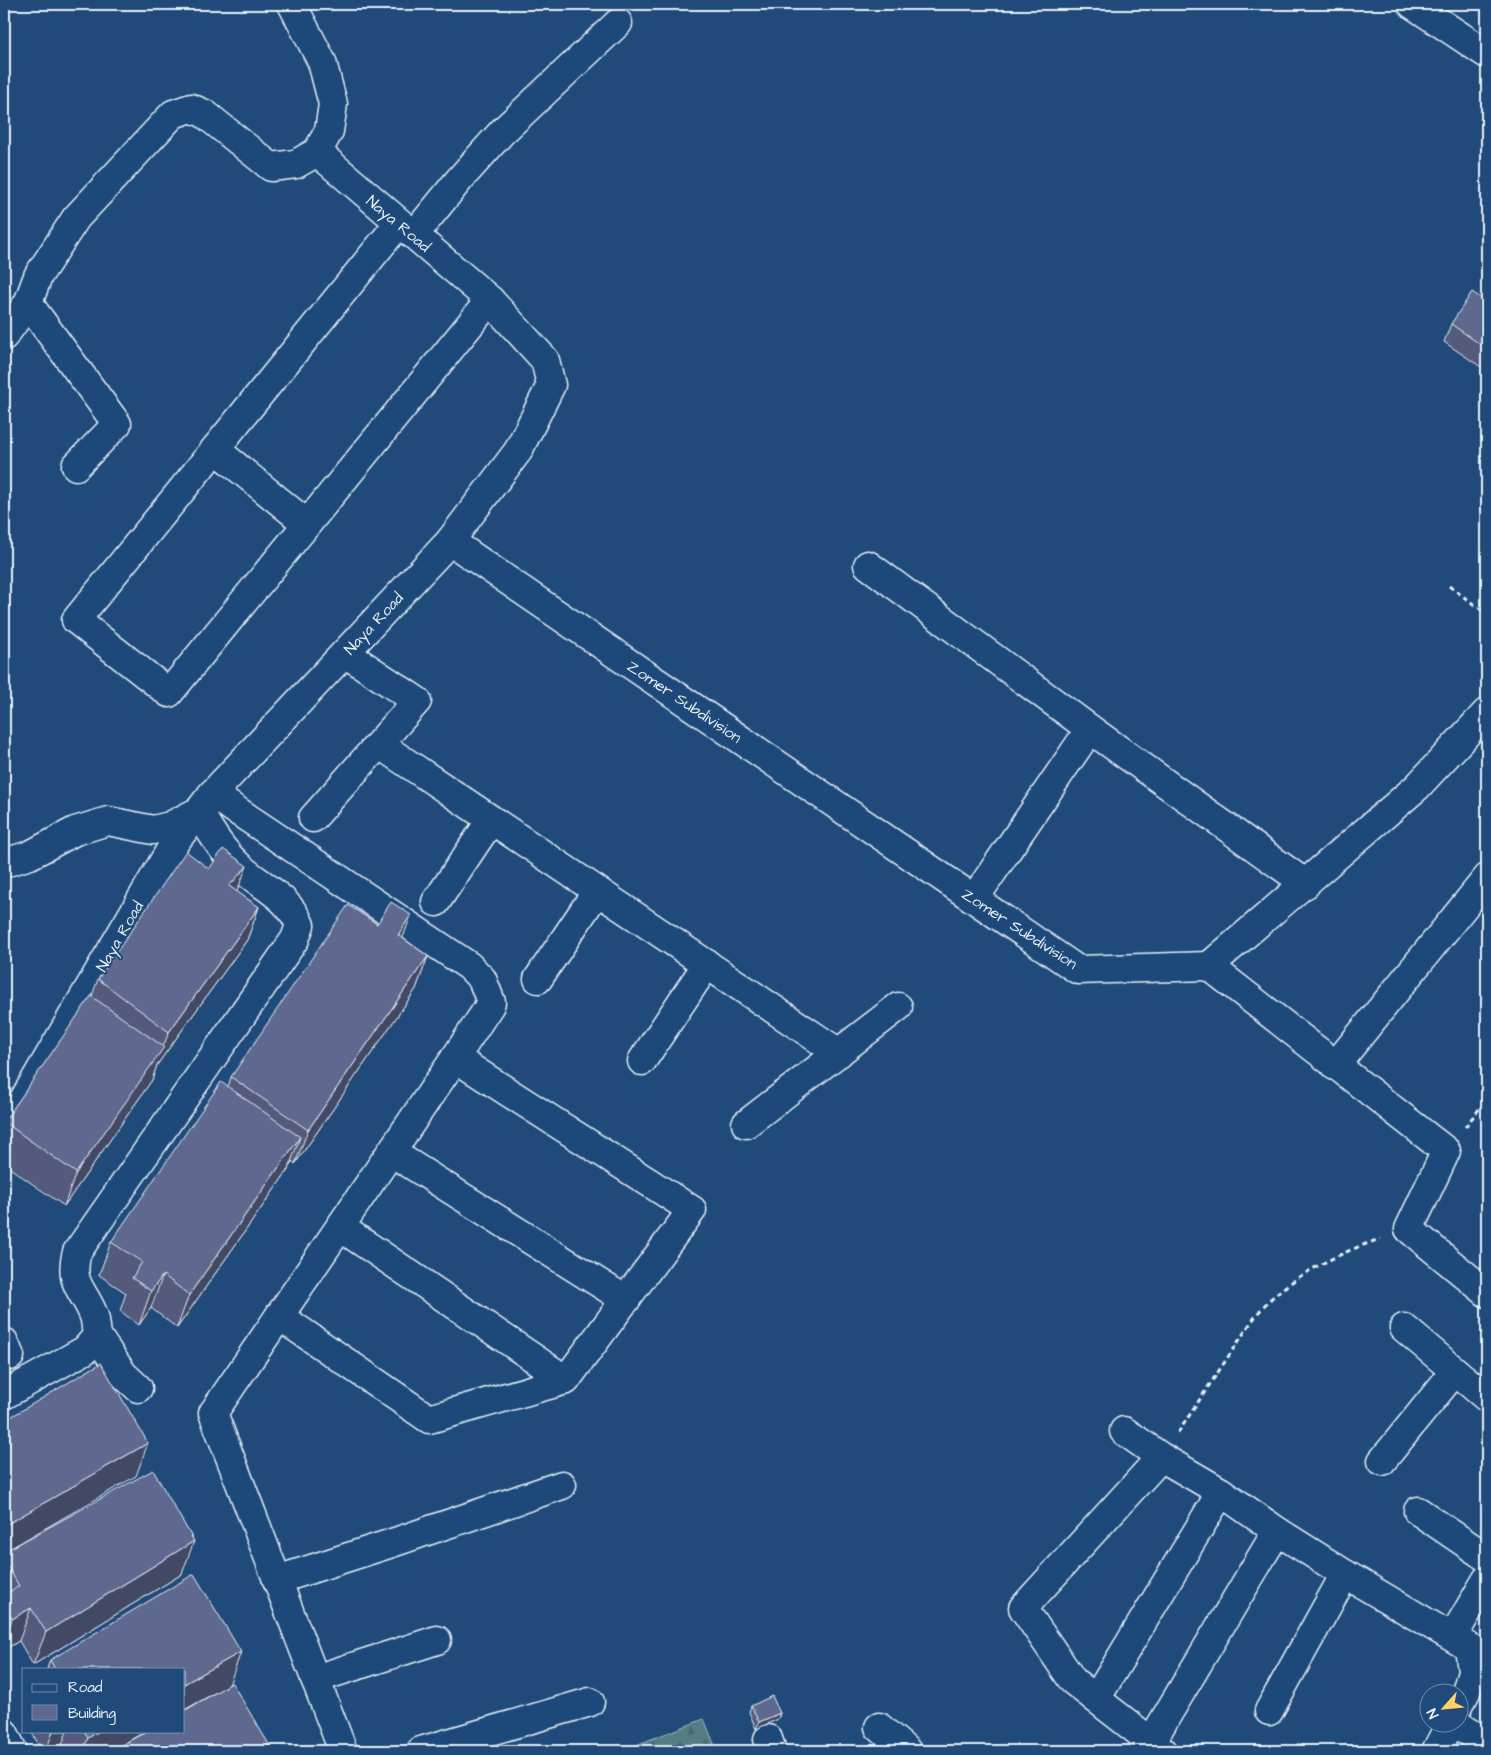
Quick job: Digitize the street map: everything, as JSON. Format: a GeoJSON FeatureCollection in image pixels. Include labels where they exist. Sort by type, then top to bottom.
{"type":"FeatureCollection","features":[{"type":"Feature","properties":{"kind":"street"},"geometry":{"type":"LineString","coordinates":[[4,336],[28,303],[38,276],[76,218],[173,114],[191,108],[205,114],[271,167],[296,164],[317,152],[328,131],[333,104],[322,62],[292,4]]}},
{"type":"Feature","properties":{"kind":"street"},"geometry":{"type":"LineString","coordinates":[[1412,4],[1487,54]]}},
{"type":"Feature","properties":{"kind":"street"},"geometry":{"type":"LineString","coordinates":[[490,300],[168,693],[76,620],[216,449],[407,229],[459,180],[502,132],[618,23]]}},
{"type":"Feature","properties":{"kind":"street","name":"Naya Road"},"geometry":{"type":"LineString","coordinates":[[4,1133],[175,842],[206,803],[450,541],[518,451],[551,385],[545,360],[490,300],[317,152]]}},
{"type":"Feature","properties":{"kind":"street"},"geometry":{"type":"LineString","coordinates":[[28,303],[117,424],[76,466]]}},
{"type":"Feature","properties":{"kind":"street"},"geometry":{"type":"LineString","coordinates":[[216,449],[307,524]]}},
{"type":"Feature","properties":{"kind":"street","name":"Zomer Subdivision"},"geometry":{"type":"LineString","coordinates":[[450,541],[1078,970],[1208,966]]}},
{"type":"Feature","properties":{"kind":"street"},"geometry":{"type":"LineString","coordinates":[[868,565],[1090,729],[1306,884]]}},
{"type":"Feature","properties":{"kind":"street"},"geometry":{"type":"LineString","coordinates":[[314,818],[417,702],[345,653]]}},
{"type":"Feature","properties":{"kind":"street"},"geometry":{"type":"LineString","coordinates":[[1487,713],[1417,787],[1208,966],[1446,1151],[1409,1229],[1487,1293]]}},
{"type":"Feature","properties":{"kind":"street"},"geometry":{"type":"LineString","coordinates":[[974,899],[1090,729]]}},
{"type":"Feature","properties":{"kind":"street"},"geometry":{"type":"LineString","coordinates":[[380,745],[840,1053]]}},
{"type":"Feature","properties":{"kind":"street"},"geometry":{"type":"LineString","coordinates":[[4,863],[30,855],[74,831],[108,821],[153,830],[170,826],[206,803]]}},
{"type":"Feature","properties":{"kind":"street"},"geometry":{"type":"LineString","coordinates":[[206,803],[475,971],[486,988],[490,1005],[213,1413],[343,1751]]}},
{"type":"Feature","properties":{"kind":"street"},"geometry":{"type":"LineString","coordinates":[[138,1388],[123,1374],[97,1336],[94,1317],[77,1287],[74,1263],[77,1252],[295,939],[300,925],[295,913],[286,902],[240,868],[224,850],[209,830],[206,803]]}},
{"type":"Feature","properties":{"kind":"street"},"geometry":{"type":"LineString","coordinates":[[436,902],[491,820]]}},
{"type":"Feature","properties":{"kind":"street"},"geometry":{"type":"LineString","coordinates":[[1335,1066],[1487,878]]}},
{"type":"Feature","properties":{"kind":"street"},"geometry":{"type":"LineString","coordinates":[[538,979],[597,891]]}},
{"type":"Feature","properties":{"kind":"street"},"geometry":{"type":"LineString","coordinates":[[642,1061],[707,964]]}},
{"type":"Feature","properties":{"kind":"street"},"geometry":{"type":"LineString","coordinates":[[746,1124],[898,1007]]}},
{"type":"Feature","properties":{"kind":"street"},"geometry":{"type":"LineString","coordinates":[[279,1316],[429,1419],[566,1380],[692,1210],[455,1058]]}},
{"type":"Feature","properties":{"kind":"street"},"geometry":{"type":"LineString","coordinates":[[391,1152],[626,1300]]}},
{"type":"Feature","properties":{"kind":"street"},"geometry":{"type":"LineString","coordinates":[[340,1227],[566,1380]]}},
{"type":"Feature","properties":{"kind":"street"},"geometry":{"type":"LineString","coordinates":[[1404,1328],[1487,1398]]}},
{"type":"Feature","properties":{"kind":"street"},"geometry":{"type":"LineString","coordinates":[[4,1395],[85,1350],[97,1336]]}},
{"type":"Feature","properties":{"kind":"street"},"geometry":{"type":"LineString","coordinates":[[1382,1461],[1455,1371]]}},
{"type":"Feature","properties":{"kind":"street"},"geometry":{"type":"LineString","coordinates":[[1124,1431],[1162,1457],[1221,1492],[1344,1574],[1470,1647]]}},
{"type":"Feature","properties":{"kind":"street"},"geometry":{"type":"LineString","coordinates":[[1162,1457],[1023,1608],[1074,1681],[1157,1746],[1277,1531]]}},
{"type":"Feature","properties":{"kind":"street"},"geometry":{"type":"LineString","coordinates":[[277,1580],[562,1484]]}},
{"type":"Feature","properties":{"kind":"street"},"geometry":{"type":"LineString","coordinates":[[1096,1699],[1221,1492]]}},
{"type":"Feature","properties":{"kind":"street"},"geometry":{"type":"LineString","coordinates":[[1418,1511],[1487,1558]]}},
{"type":"Feature","properties":{"kind":"street"},"geometry":{"type":"LineString","coordinates":[[1269,1711],[1344,1574]]}},
{"type":"Feature","properties":{"kind":"street"},"geometry":{"type":"LineString","coordinates":[[1468,1685],[1472,1672],[1470,1647],[1487,1579]]}},
{"type":"Feature","properties":{"kind":"street"},"geometry":{"type":"LineString","coordinates":[[315,1679],[437,1640]]}},
{"type":"Feature","properties":{"kind":"street"},"geometry":{"type":"LineString","coordinates":[[422,1751],[590,1702]]}},
{"type":"Feature","properties":{"kind":"street"},"geometry":{"type":"LineString","coordinates":[[879,1727],[907,1751]]}},
{"type":"Feature","properties":{"kind":"street"},"geometry":{"type":"LineString","coordinates":[[1436,1751],[1447,1732]]}},
{"type":"Feature","properties":{"kind":"street"},"geometry":{"type":"LineString","coordinates":[[1468,1732],[1487,1744]]}},
{"type":"Feature","properties":{"kind":"street"},"geometry":{"type":"LineString","coordinates":[[4,1733],[13,1751]]}},
{"type":"Feature","properties":{"kind":"path"},"geometry":{"type":"LineString","coordinates":[[1449,586],[1487,614]]}},
{"type":"Feature","properties":{"kind":"path"},"geometry":{"type":"LineString","coordinates":[[1162,1457],[1246,1330],[1263,1307],[1277,1293],[1323,1263],[1354,1247],[1409,1229]]}},
{"type":"Feature","properties":{"kind":"green space"},"geometry":{"type":"Polygon","coordinates":[[[704,1719],[717,1751],[620,1751],[704,1719]]]}},
{"type":"Feature","properties":{"kind":"building"},"geometry":{"type":"Polygon","coordinates":[[[1472,292],[1487,302],[1487,349],[1451,324],[1472,292]]]}},
{"type":"Feature","properties":{"kind":"building"},"geometry":{"type":"Polygon","coordinates":[[[223,849],[247,866],[229,886],[259,907],[169,1032],[98,979],[186,851],[209,869],[223,849]]]}},
{"type":"Feature","properties":{"kind":"building"},"geometry":{"type":"Polygon","coordinates":[[[391,902],[411,915],[398,935],[428,956],[308,1130],[231,1077],[348,905],[377,924],[391,902]]]}},
{"type":"Feature","properties":{"kind":"building"},"geometry":{"type":"Polygon","coordinates":[[[91,996],[164,1047],[76,1173],[4,1122],[91,996]]]}},
{"type":"Feature","properties":{"kind":"building"},"geometry":{"type":"Polygon","coordinates":[[[221,1082],[300,1137],[189,1295],[163,1275],[151,1291],[132,1278],[142,1262],[111,1242],[221,1082]]]}},
{"type":"Feature","properties":{"kind":"building"},"geometry":{"type":"Polygon","coordinates":[[[101,1363],[148,1443],[4,1526],[4,1421],[101,1363]]]}},
{"type":"Feature","properties":{"kind":"building"},"geometry":{"type":"Polygon","coordinates":[[[153,1470],[194,1541],[46,1632],[31,1608],[12,1619],[4,1604],[4,1595],[19,1586],[4,1560],[4,1552],[153,1470]]]}},
{"type":"Feature","properties":{"kind":"building"},"geometry":{"type":"Polygon","coordinates":[[[194,1574],[241,1652],[185,1683],[185,1668],[54,1668],[50,1660],[194,1574]]]}},
{"type":"Feature","properties":{"kind":"building"},"geometry":{"type":"Polygon","coordinates":[[[232,1683],[273,1751],[112,1751],[145,1732],[185,1732],[185,1710],[232,1683]]]}},
{"type":"Feature","properties":{"kind":"building"},"geometry":{"type":"Polygon","coordinates":[[[772,1696],[780,1713],[759,1722],[751,1706],[772,1696]]]}},
{"type":"Feature","properties":{"kind":"building"},"geometry":{"type":"Polygon","coordinates":[[[85,1732],[97,1732],[88,1738],[85,1732]]]}}]}
